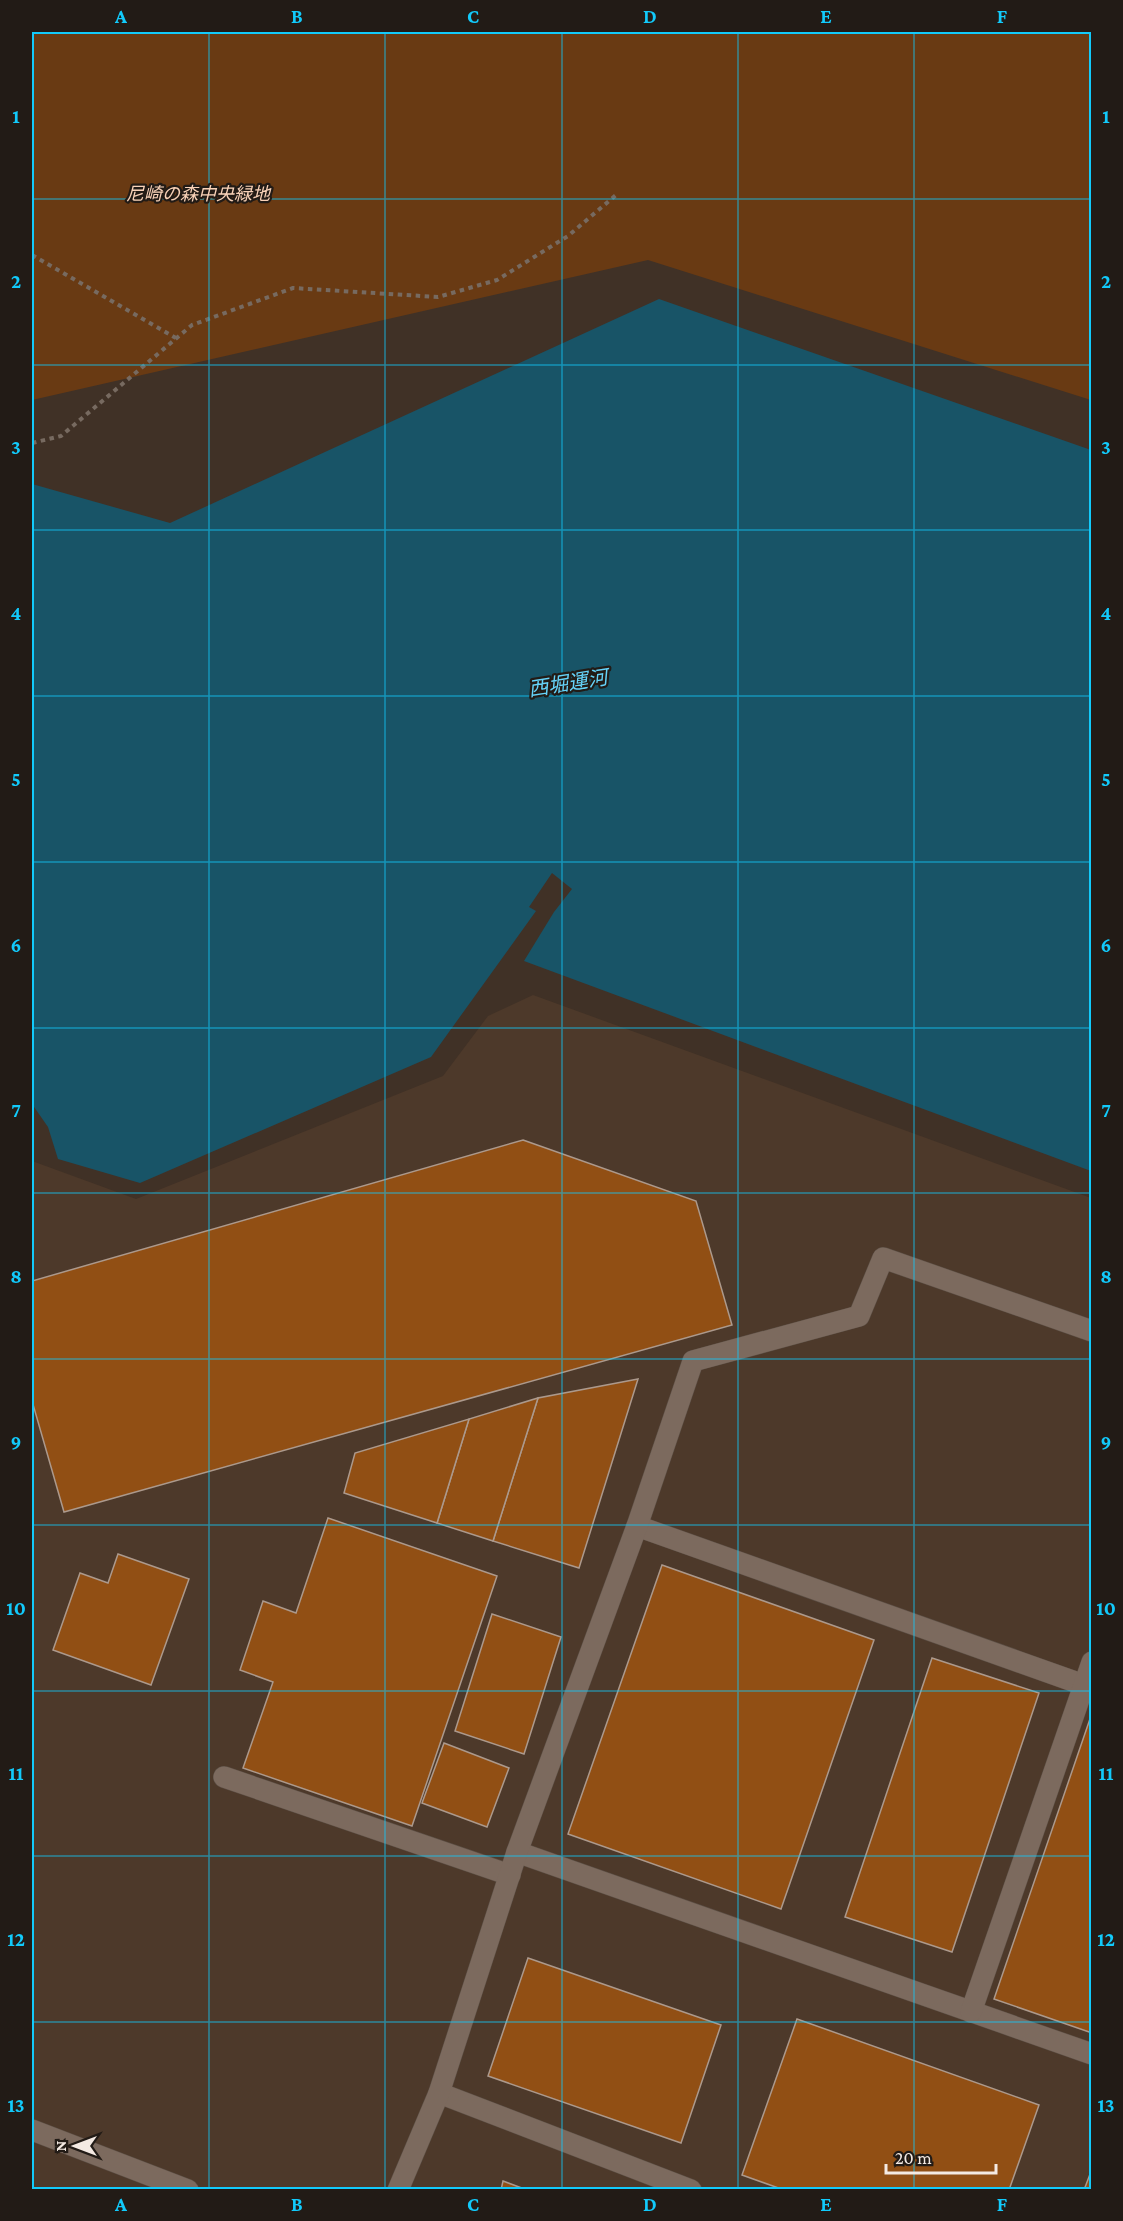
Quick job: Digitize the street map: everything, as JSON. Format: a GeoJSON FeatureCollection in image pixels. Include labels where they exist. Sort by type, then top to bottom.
{"type":"FeatureCollection","features":[{"type":"Feature","properties":{"kind":"lane"},"geometry":{"type":"LineString","coordinates":[[398,2190],[439,2094],[510,1875],[637,1526],[693,1361],[859,1316],[883,1258],[1092,1330]]}},
{"type":"Feature","properties":{"kind":"lane"},"geometry":{"type":"LineString","coordinates":[[637,1526],[1084,1685]]}},
{"type":"Feature","properties":{"kind":"lane"},"geometry":{"type":"LineString","coordinates":[[971,2012],[1092,1662]]}},
{"type":"Feature","properties":{"kind":"lane"},"geometry":{"type":"LineString","coordinates":[[224,1777],[510,1875]]}},
{"type":"Feature","properties":{"kind":"lane"},"geometry":{"type":"LineString","coordinates":[[518,1852],[1092,2054]]}},
{"type":"Feature","properties":{"kind":"lane"},"geometry":{"type":"LineString","coordinates":[[439,2094],[691,2190]]}},
{"type":"Feature","properties":{"kind":"lane"},"geometry":{"type":"LineString","coordinates":[[32,2130],[188,2190]]}},
{"type":"Feature","properties":{"kind":"path"},"geometry":{"type":"LineString","coordinates":[[32,443],[62,436],[192,325],[292,288],[438,297],[497,280],[568,236],[616,195]]}},
{"type":"Feature","properties":{"kind":"path"},"geometry":{"type":"LineString","coordinates":[[32,255],[176,338]]}},
{"type":"Feature","properties":{"kind":"shaded area"},"geometry":{"type":"Polygon","coordinates":[[[533,995],[1091,1198],[1091,2189],[32,2189],[32,1161],[136,1199],[443,1076],[488,1016],[533,995]]]}},
{"type":"Feature","properties":{"kind":"green space","name":"尼崎の森中央緑地"},"geometry":{"type":"Polygon","coordinates":[[[32,32],[1091,32],[1091,400],[648,260],[32,400],[32,32]]]}},
{"type":"Feature","properties":{"kind":"water","name":"西堀運河"},"geometry":{"type":"Polygon","coordinates":[[[659,299],[1091,450],[1091,1171],[524,961],[554,912],[572,889],[552,873],[529,907],[536,911],[431,1057],[140,1183],[58,1159],[48,1127],[32,1104],[32,484],[170,523],[659,299]]]}},
{"type":"Feature","properties":{"kind":"building"},"geometry":{"type":"Polygon","coordinates":[[[523,1140],[696,1201],[732,1325],[64,1512],[32,1401],[32,1281],[523,1140]]]}},
{"type":"Feature","properties":{"kind":"building"},"geometry":{"type":"Polygon","coordinates":[[[638,1379],[579,1568],[493,1541],[538,1398],[638,1379]]]}},
{"type":"Feature","properties":{"kind":"building"},"geometry":{"type":"Polygon","coordinates":[[[538,1398],[493,1541],[437,1523],[469,1419],[538,1398]]]}},
{"type":"Feature","properties":{"kind":"building"},"geometry":{"type":"Polygon","coordinates":[[[469,1419],[437,1523],[344,1493],[355,1453],[469,1419]]]}},
{"type":"Feature","properties":{"kind":"building"},"geometry":{"type":"Polygon","coordinates":[[[328,1518],[497,1576],[412,1826],[243,1768],[273,1682],[240,1670],[263,1601],[296,1613],[328,1518]]]}},
{"type":"Feature","properties":{"kind":"building"},"geometry":{"type":"Polygon","coordinates":[[[118,1554],[189,1579],[151,1685],[53,1650],[80,1573],[108,1583],[118,1554]]]}},
{"type":"Feature","properties":{"kind":"building"},"geometry":{"type":"Polygon","coordinates":[[[662,1565],[874,1640],[781,1909],[568,1834],[662,1565]]]}},
{"type":"Feature","properties":{"kind":"building"},"geometry":{"type":"Polygon","coordinates":[[[492,1614],[561,1637],[524,1754],[455,1731],[492,1614]]]}},
{"type":"Feature","properties":{"kind":"building"},"geometry":{"type":"Polygon","coordinates":[[[932,1658],[1039,1693],[952,1952],[845,1917],[932,1658]]]}},
{"type":"Feature","properties":{"kind":"building"},"geometry":{"type":"Polygon","coordinates":[[[1092,1713],[1092,2033],[994,1999],[1092,1713]]]}},
{"type":"Feature","properties":{"kind":"building"},"geometry":{"type":"Polygon","coordinates":[[[444,1743],[509,1768],[487,1827],[422,1803],[444,1743]]]}},
{"type":"Feature","properties":{"kind":"building"},"geometry":{"type":"Polygon","coordinates":[[[528,1958],[721,2025],[681,2143],[488,2076],[528,1958]]]}},
{"type":"Feature","properties":{"kind":"building"},"geometry":{"type":"Polygon","coordinates":[[[797,2019],[1039,2105],[1009,2190],[784,2190],[742,2175],[797,2019]]]}},
{"type":"Feature","properties":{"kind":"building"},"geometry":{"type":"Polygon","coordinates":[[[1092,2169],[1092,2190],[1084,2190],[1092,2169]]]}},
{"type":"Feature","properties":{"kind":"building"},"geometry":{"type":"Polygon","coordinates":[[[503,2181],[527,2190],[501,2190],[503,2181]]]}}]}
